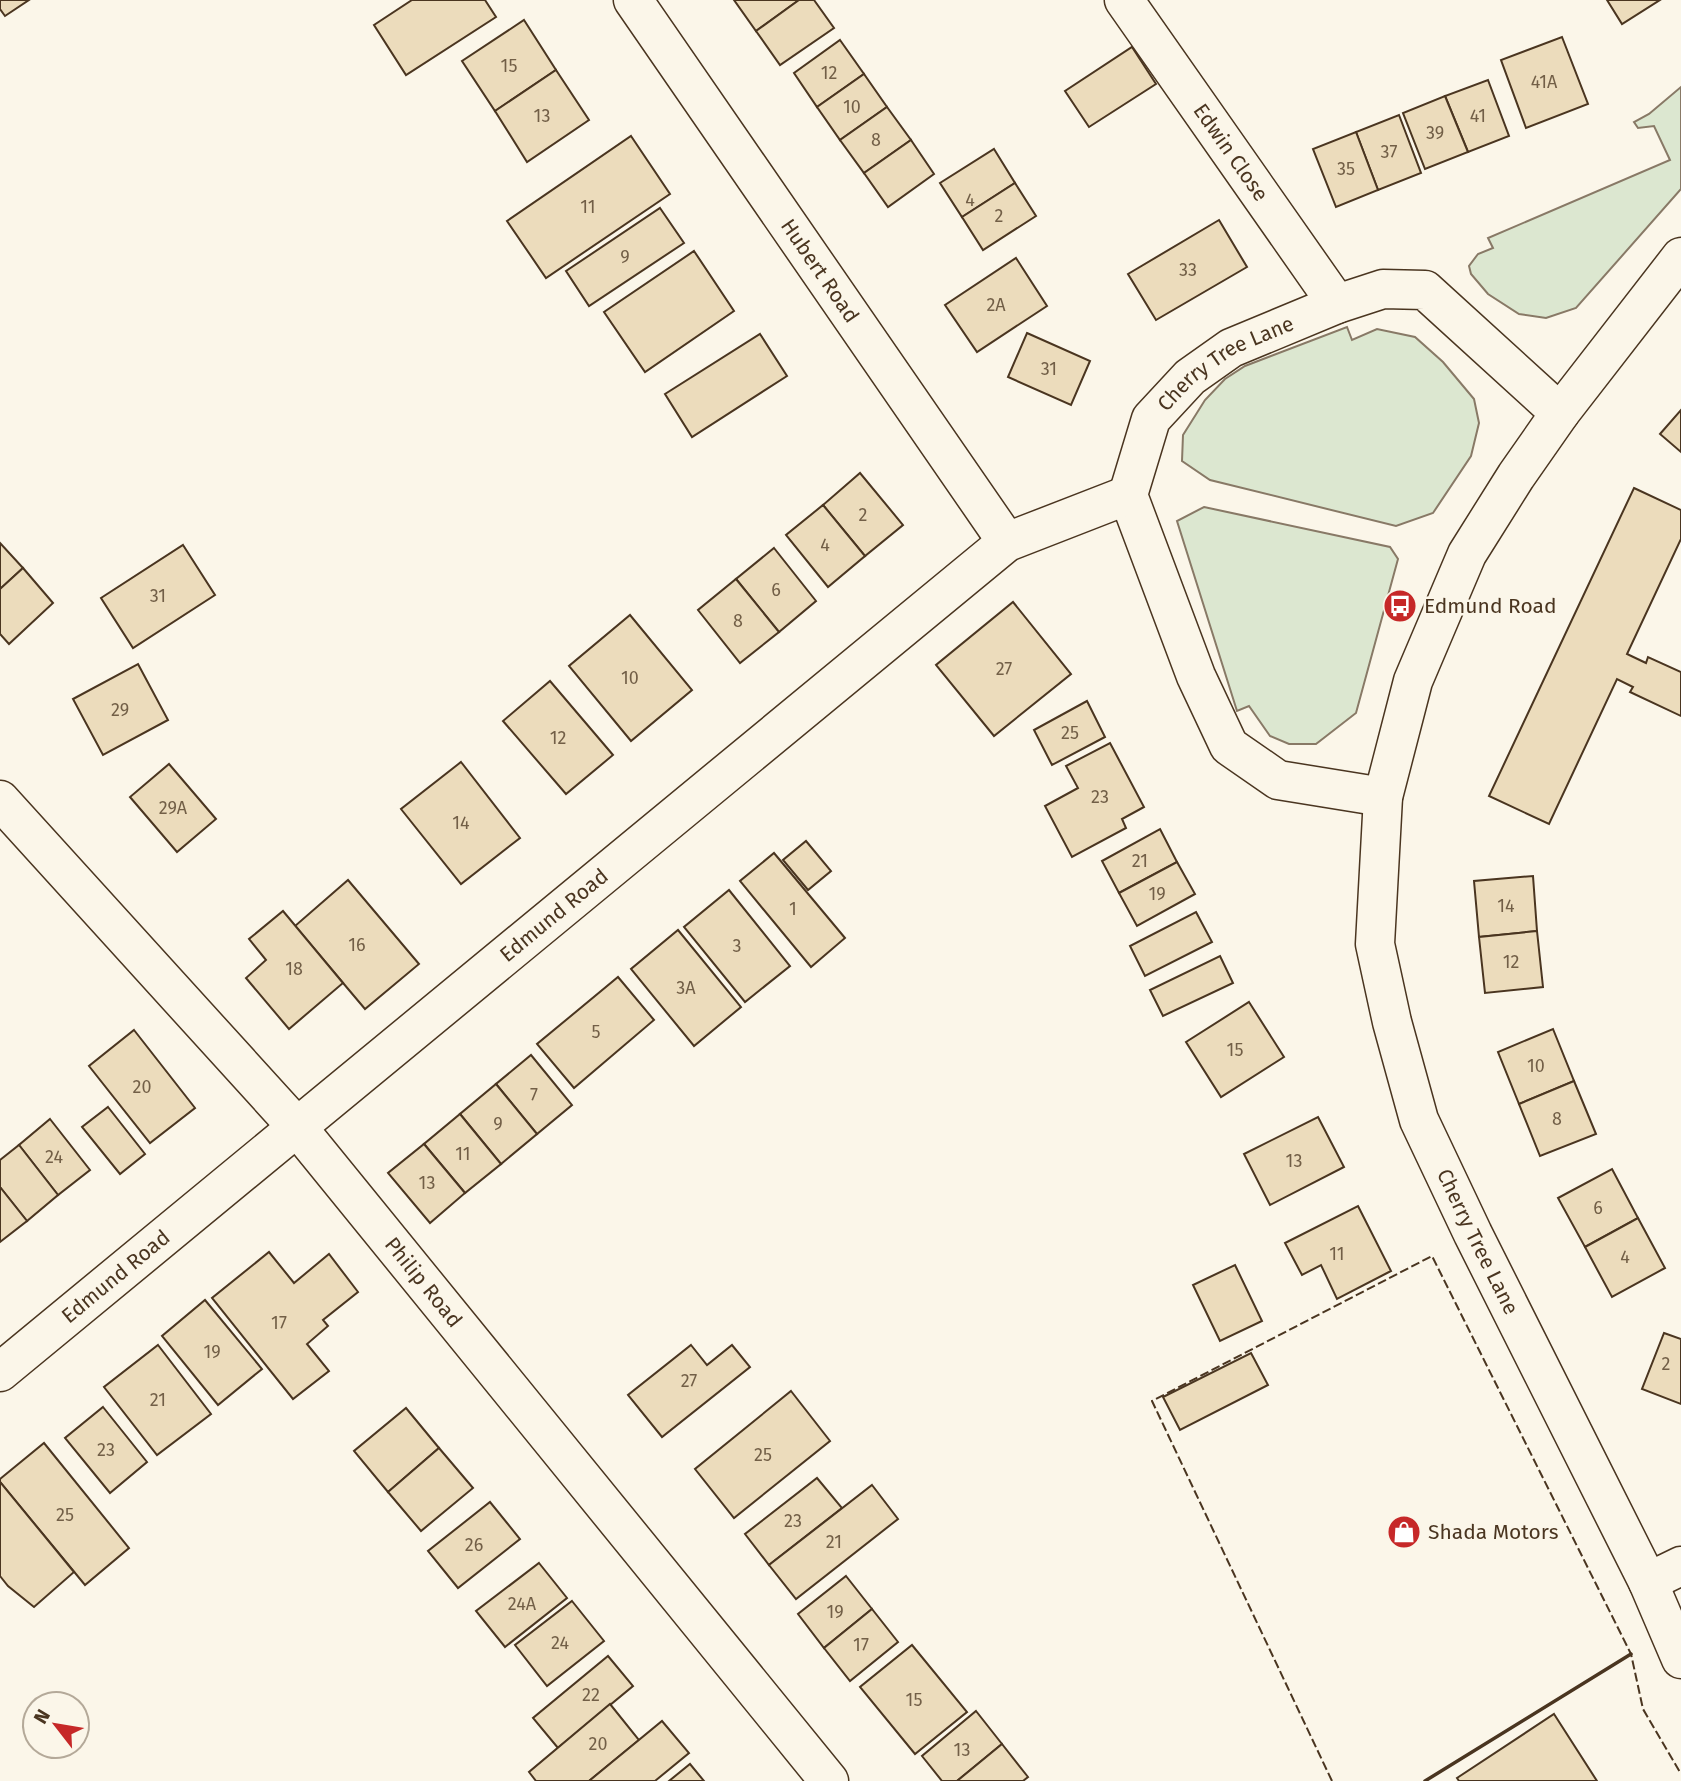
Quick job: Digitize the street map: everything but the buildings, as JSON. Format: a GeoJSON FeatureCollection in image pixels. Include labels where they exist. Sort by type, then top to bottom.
{"type":"FeatureCollection","features":[{"type":"Feature","properties":{"kind":"street","name":"Hubert Road"},"geometry":{"type":"LineString","coordinates":[[633,0],[1007,542]]}},
{"type":"Feature","properties":{"kind":"street","name":"Edwin Close"},"geometry":{"type":"LineString","coordinates":[[1124,0],[1337,304]]}},
{"type":"Feature","properties":{"kind":"street","name":"Cherry Tree Lane"},"geometry":{"type":"LineString","coordinates":[[1681,257],[1560,413],[1467,554],[1413,681],[1383,797],[1376,944],[1392,1022],[1419,1120],[1473,1234],[1665,1574],[1681,1659]]}},
{"type":"Feature","properties":{"kind":"street","name":"Cherry Tree Lane"},"geometry":{"type":"LineString","coordinates":[[1128,495],[1151,419],[1190,377],[1231,348],[1337,304],[1383,289],[1425,290],[1560,413]]}},
{"type":"Feature","properties":{"kind":"street","name":"Edmund Road"},"geometry":{"type":"LineString","coordinates":[[0,1372],[1007,542],[1128,495]]}},
{"type":"Feature","properties":{"kind":"street"},"geometry":{"type":"LineString","coordinates":[[1128,495],[1196,676],[1229,746],[1278,780],[1383,797]]}},
{"type":"Feature","properties":{"kind":"street","name":"Philip Road"},"geometry":{"type":"LineString","coordinates":[[0,800],[298,1127],[829,1781]]}},
{"type":"Feature","properties":{"kind":"green space"},"geometry":{"type":"Polygon","coordinates":[[[1681,87],[1681,189],[1576,308],[1546,318],[1519,314],[1488,294],[1471,274],[1469,266],[1478,254],[1493,248],[1488,238],[1670,160],[1654,126],[1638,128],[1634,122],[1649,114],[1681,87]]]}},
{"type":"Feature","properties":{"kind":"green space"},"geometry":{"type":"Polygon","coordinates":[[[1347,327],[1352,340],[1377,329],[1415,337],[1443,362],[1474,399],[1479,423],[1471,456],[1433,513],[1396,526],[1210,480],[1182,461],[1183,435],[1205,400],[1225,379],[1245,366],[1347,327]]]}},
{"type":"Feature","properties":{"kind":"green space"},"geometry":{"type":"Polygon","coordinates":[[[1204,507],[1390,547],[1398,559],[1356,713],[1316,744],[1289,744],[1270,736],[1249,706],[1237,711],[1177,521],[1204,507]]]}},
{"type":"Feature","properties":{"kind":"fence"},"geometry":{"type":"LineString","coordinates":[[1332,1781],[1152,1401],[1432,1256],[1631,1654],[1643,1709],[1681,1774]]}},
{"type":"Feature","properties":{"kind":"wall"},"geometry":{"type":"LineString","coordinates":[[1425,1781],[1631,1654]]}},
{"type":"Feature","properties":{"kind":"place","name":"Edmund Road"},"geometry":{"type":"Point","coordinates":[1400,606]}},
{"type":"Feature","properties":{"kind":"place","name":"Shada Motors"},"geometry":{"type":"Point","coordinates":[1404,1532]}}]}
